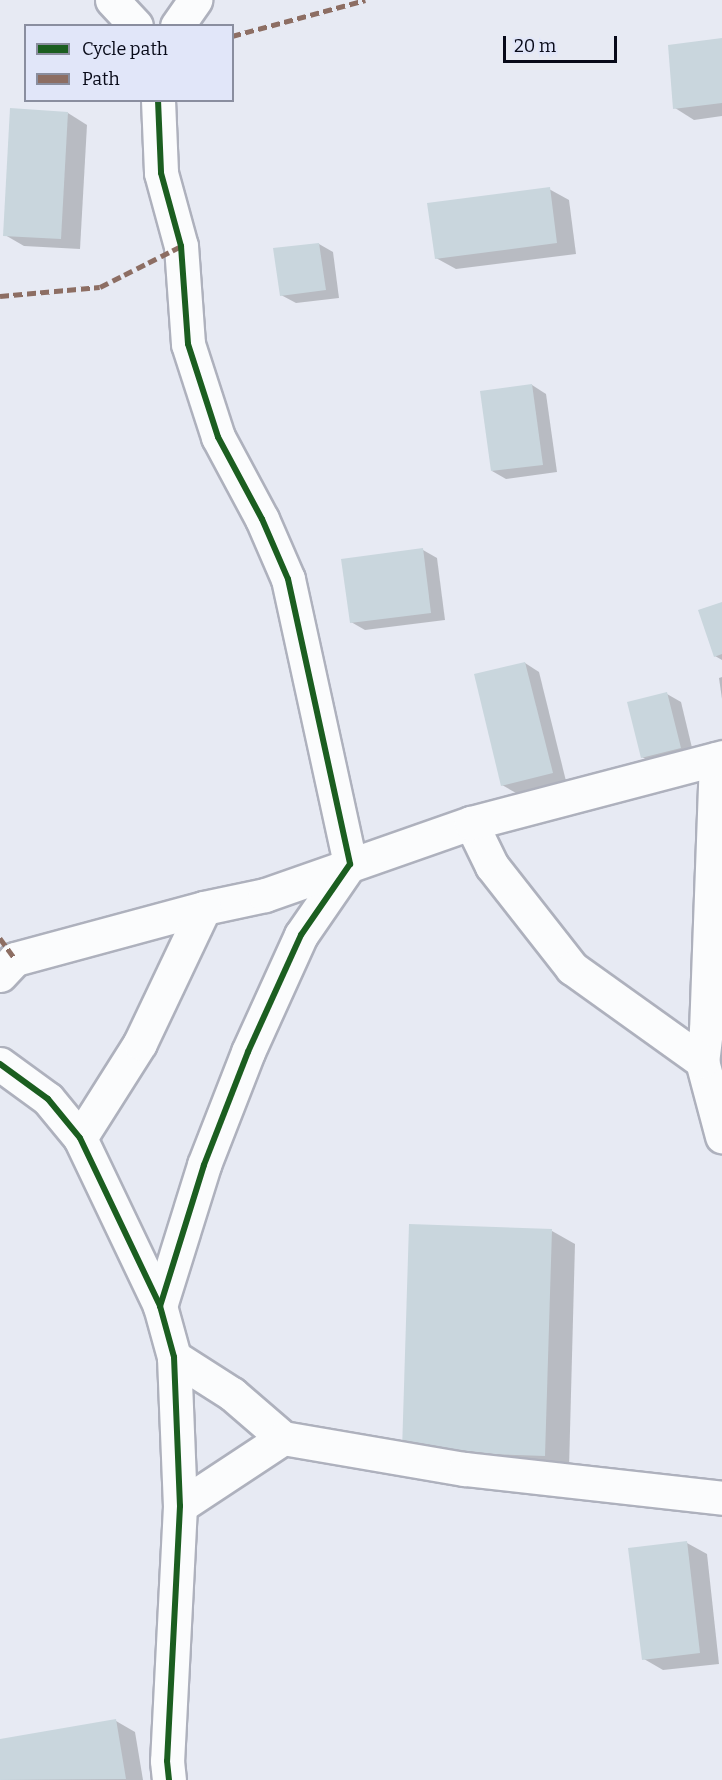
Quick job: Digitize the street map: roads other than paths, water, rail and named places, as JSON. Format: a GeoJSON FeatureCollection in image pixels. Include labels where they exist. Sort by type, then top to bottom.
{"type":"FeatureCollection","features":[{"type":"Feature","properties":{"kind":"street"},"geometry":{"type":"LineString","coordinates":[[112,0],[134,24]]}},
{"type":"Feature","properties":{"kind":"street"},"geometry":{"type":"LineString","coordinates":[[178,24],[195,0]]}},
{"type":"Feature","properties":{"kind":"street"},"geometry":{"type":"LineString","coordinates":[[158,102],[161,173],[181,246],[188,344],[218,436],[262,519],[288,579],[350,864],[301,935],[248,1052],[204,1165],[160,1306]]}},
{"type":"Feature","properties":{"kind":"street"},"geometry":{"type":"LineString","coordinates":[[0,975],[15,959],[204,908],[265,895],[471,823],[719,758],[706,1030],[702,1061],[722,1136]]}},
{"type":"Feature","properties":{"kind":"street"},"geometry":{"type":"LineString","coordinates":[[471,823],[492,866],[572,968],[702,1061]]}},
{"type":"Feature","properties":{"kind":"street"},"geometry":{"type":"LineString","coordinates":[[80,1138],[140,1043],[204,908]]}},
{"type":"Feature","properties":{"kind":"street"},"geometry":{"type":"LineString","coordinates":[[0,1064],[48,1099],[80,1138],[160,1306],[174,1358],[180,1506],[167,1761],[169,1780]]}},
{"type":"Feature","properties":{"kind":"street"},"geometry":{"type":"LineString","coordinates":[[174,1358],[232,1394],[283,1438],[465,1469],[722,1498]]}},
{"type":"Feature","properties":{"kind":"street"},"geometry":{"type":"LineString","coordinates":[[180,1506],[283,1438]]}}]}
